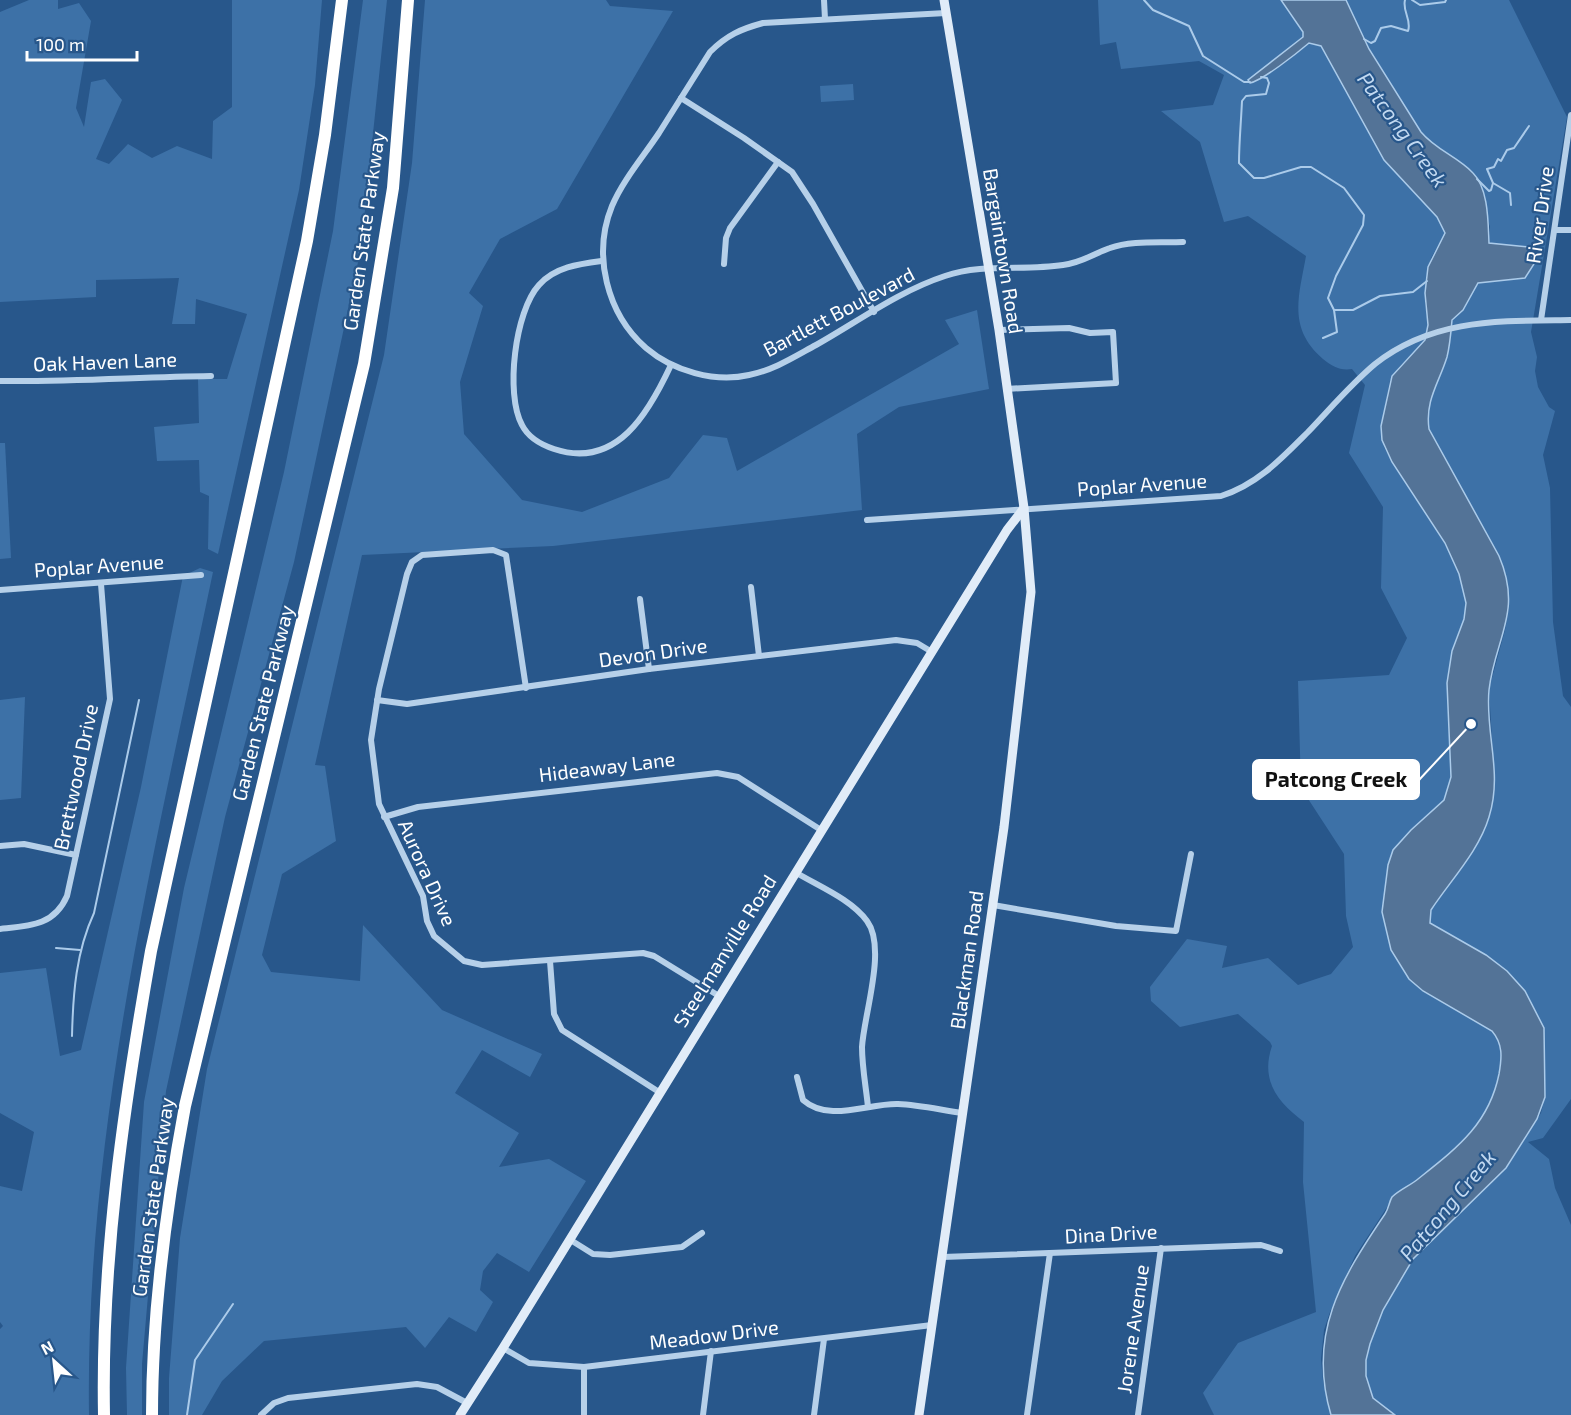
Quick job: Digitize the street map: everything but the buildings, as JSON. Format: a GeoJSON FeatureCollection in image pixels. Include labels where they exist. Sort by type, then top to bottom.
{"type":"FeatureCollection","features":[{"type":"Feature","properties":{"kind":"highway","name":"Garden State Parkway"},"geometry":{"type":"LineString","coordinates":[[104,1415],[110,1242],[132,1056],[151,951],[307,241],[325,135],[342,0]]}},
{"type":"Feature","properties":{"kind":"highway","name":"Garden State Parkway"},"geometry":{"type":"LineString","coordinates":[[152,1415],[155,1317],[170,1190],[184,1106],[364,364],[393,188],[408,0]]}},
{"type":"Feature","properties":{"kind":"main road","name":"Bargaintown Road"},"geometry":{"type":"LineString","coordinates":[[944,0],[999,330],[1024,508]]}},
{"type":"Feature","properties":{"kind":"main road","name":"Steelmanville Road"},"geometry":{"type":"LineString","coordinates":[[460,1415],[1007,530],[1024,508]]}},
{"type":"Feature","properties":{"kind":"main road","name":"Blackman Road"},"geometry":{"type":"LineString","coordinates":[[919,1415],[993,905],[1030,618],[1031,575],[1024,508]]}},
{"type":"Feature","properties":{"kind":"street"},"geometry":{"type":"LineString","coordinates":[[824,0],[825,19]]}},
{"type":"Feature","properties":{"kind":"street"},"geometry":{"type":"LineString","coordinates":[[602,261],[563,268],[540,284],[524,311],[514,372],[515,402],[523,428],[535,439],[562,452],[582,452],[611,445],[627,435],[641,420],[671,365],[639,342],[623,321],[611,298],[602,261],[605,228],[612,206],[710,52],[724,38],[739,29],[763,23],[946,13]]}},
{"type":"Feature","properties":{"kind":"street"},"geometry":{"type":"LineString","coordinates":[[681,98],[792,172],[874,312]]}},
{"type":"Feature","properties":{"kind":"street","name":"River Drive"},"geometry":{"type":"LineString","coordinates":[[1541,320],[1569,145],[1571,115]]}},
{"type":"Feature","properties":{"kind":"street"},"geometry":{"type":"LineString","coordinates":[[724,264],[726,238],[730,228],[778,162]]}},
{"type":"Feature","properties":{"kind":"street"},"geometry":{"type":"LineString","coordinates":[[1556,230],[1571,230]]}},
{"type":"Feature","properties":{"kind":"street","name":"Bartlett Boulevard"},"geometry":{"type":"LineString","coordinates":[[671,365],[711,376],[731,378],[749,375],[785,362],[944,276],[988,267],[1063,265],[1084,261],[1116,247],[1183,242]]}},
{"type":"Feature","properties":{"kind":"street","name":"Poplar Avenue"},"geometry":{"type":"LineString","coordinates":[[867,520],[1024,508],[1198,499],[1236,490],[1265,473],[1362,376],[1403,345],[1440,330],[1467,324],[1571,320]]}},
{"type":"Feature","properties":{"kind":"street"},"geometry":{"type":"LineString","coordinates":[[999,330],[1069,328],[1090,333],[1113,332],[1116,383],[1006,389]]}},
{"type":"Feature","properties":{"kind":"street","name":"Oak Haven Lane"},"geometry":{"type":"LineString","coordinates":[[0,381],[63,382],[109,377],[211,376]]}},
{"type":"Feature","properties":{"kind":"street","name":"Aurora Drive"},"geometry":{"type":"LineString","coordinates":[[526,688],[506,555],[493,550],[422,555],[414,560],[407,574],[377,700],[371,740],[384,817],[423,896],[427,921],[434,936],[464,961],[482,965],[643,953],[654,956],[719,996]]}},
{"type":"Feature","properties":{"kind":"street","name":"Poplar Avenue"},"geometry":{"type":"LineString","coordinates":[[0,590],[101,584],[201,574]]}},
{"type":"Feature","properties":{"kind":"street","name":"Brettwood Drive"},"geometry":{"type":"LineString","coordinates":[[0,929],[42,923],[58,912],[67,896],[110,699],[101,584]]}},
{"type":"Feature","properties":{"kind":"street"},"geometry":{"type":"LineString","coordinates":[[751,587],[759,656]]}},
{"type":"Feature","properties":{"kind":"street"},"geometry":{"type":"LineString","coordinates":[[640,599],[649,669]]}},
{"type":"Feature","properties":{"kind":"street","name":"Devon Drive"},"geometry":{"type":"LineString","coordinates":[[377,700],[407,704],[649,669],[896,640],[917,643],[932,652]]}},
{"type":"Feature","properties":{"kind":"street","name":"Hideaway Lane"},"geometry":{"type":"LineString","coordinates":[[384,817],[434,805],[717,772],[738,777],[821,830]]}},
{"type":"Feature","properties":{"kind":"street"},"geometry":{"type":"LineString","coordinates":[[0,846],[24,844],[76,855]]}},
{"type":"Feature","properties":{"kind":"street"},"geometry":{"type":"LineString","coordinates":[[993,905],[1116,926],[1176,931],[1191,854]]}},
{"type":"Feature","properties":{"kind":"street"},"geometry":{"type":"LineString","coordinates":[[795,872],[853,908],[868,922],[873,931],[875,953],[862,1046],[868,1107]]}},
{"type":"Feature","properties":{"kind":"street"},"geometry":{"type":"LineString","coordinates":[[550,961],[554,1014],[562,1030],[659,1092]]}},
{"type":"Feature","properties":{"kind":"street"},"geometry":{"type":"LineString","coordinates":[[797,1077],[801,1097],[816,1109],[837,1111],[900,1104],[963,1113]]}},
{"type":"Feature","properties":{"kind":"street"},"geometry":{"type":"LineString","coordinates":[[569,1239],[593,1254],[610,1255],[682,1247],[702,1233]]}},
{"type":"Feature","properties":{"kind":"street","name":"Dina Drive"},"geometry":{"type":"LineString","coordinates":[[943,1257],[1261,1245],[1280,1251]]}},
{"type":"Feature","properties":{"kind":"street","name":"Jorene Avenue"},"geometry":{"type":"LineString","coordinates":[[1138,1415],[1161,1248]]}},
{"type":"Feature","properties":{"kind":"street"},"geometry":{"type":"LineString","coordinates":[[1027,1415],[1050,1254]]}},
{"type":"Feature","properties":{"kind":"street","name":"Meadow Drive"},"geometry":{"type":"LineString","coordinates":[[503,1348],[536,1364],[584,1367],[932,1325]]}},
{"type":"Feature","properties":{"kind":"street"},"geometry":{"type":"LineString","coordinates":[[814,1415],[824,1339]]}},
{"type":"Feature","properties":{"kind":"street"},"geometry":{"type":"LineString","coordinates":[[703,1415],[711,1351]]}},
{"type":"Feature","properties":{"kind":"street"},"geometry":{"type":"LineString","coordinates":[[584,1367],[586,1392],[584,1415]]}},
{"type":"Feature","properties":{"kind":"street"},"geometry":{"type":"LineString","coordinates":[[261,1415],[274,1403],[288,1398],[417,1383],[437,1387],[467,1403]]}},
{"type":"Feature","properties":{"kind":"shaded area"},"geometry":{"type":"Polygon","coordinates":[[[29,0],[58,0],[58,9],[79,3],[91,21],[76,108],[84,127],[91,82],[105,79],[122,100],[96,159],[109,164],[128,144],[152,158],[177,146],[212,159],[213,121],[232,107],[232,0],[322,0],[315,85],[299,190],[218,554],[208,549],[209,496],[200,492],[199,460],[157,461],[154,427],[199,423],[198,379],[227,379],[247,314],[196,299],[195,324],[172,324],[179,278],[96,280],[96,297],[0,302],[0,12],[29,0]]]}},
{"type":"Feature","properties":{"kind":"shaded area"},"geometry":{"type":"Polygon","coordinates":[[[363,0],[387,0],[361,248],[294,562],[225,817],[166,1091],[142,1364],[142,1415],[127,1415],[126,1368],[144,1102],[184,888],[284,472],[333,231],[363,0]]]}},
{"type":"Feature","properties":{"kind":"shaded area"},"geometry":{"type":"Polygon","coordinates":[[[425,0],[606,0],[610,6],[673,11],[557,209],[500,239],[469,293],[483,306],[460,382],[464,434],[522,500],[582,512],[669,478],[703,435],[727,438],[737,471],[959,344],[945,320],[977,310],[989,389],[899,407],[857,434],[862,510],[553,546],[362,555],[315,765],[325,766],[336,841],[282,874],[262,955],[271,972],[360,981],[363,925],[442,1010],[542,1054],[530,1077],[482,1050],[455,1093],[519,1133],[499,1167],[549,1159],[586,1181],[529,1272],[497,1253],[483,1271],[480,1290],[493,1302],[476,1332],[449,1317],[425,1348],[406,1327],[264,1341],[222,1381],[202,1415],[169,1415],[169,1378],[180,1238],[207,1069],[384,355],[412,163],[425,0]]]}},
{"type":"Feature","properties":{"kind":"shaded area"},"geometry":{"type":"Polygon","coordinates":[[[1098,0],[1281,0],[1303,32],[1303,37],[1248,80],[1249,83],[1271,72],[1309,43],[1321,46],[1384,160],[1437,217],[1445,233],[1431,258],[1425,303],[1428,325],[1425,340],[1400,366],[1390,381],[1381,426],[1384,447],[1392,462],[1445,543],[1459,574],[1466,603],[1464,619],[1454,644],[1447,683],[1451,777],[1444,800],[1393,850],[1388,865],[1382,912],[1391,950],[1409,979],[1423,991],[1492,1031],[1500,1041],[1501,1062],[1496,1087],[1484,1117],[1472,1133],[1418,1180],[1395,1195],[1355,1256],[1324,1330],[1321,1359],[1323,1381],[1331,1415],[1214,1415],[1203,1393],[1238,1343],[1316,1312],[1303,1182],[1304,1122],[1286,1107],[1274,1090],[1268,1070],[1272,1046],[1270,1042],[1238,1014],[1180,1027],[1151,1001],[1150,987],[1187,939],[1227,946],[1222,968],[1268,958],[1298,985],[1331,974],[1353,947],[1346,916],[1344,854],[1301,788],[1298,681],[1389,675],[1407,638],[1381,588],[1383,507],[1349,453],[1365,385],[1352,369],[1336,367],[1323,359],[1304,335],[1298,311],[1306,256],[1248,216],[1224,222],[1200,142],[1161,111],[1213,105],[1224,75],[1199,61],[1121,69],[1116,42],[1100,45],[1098,0]]]}},
{"type":"Feature","properties":{"kind":"shaded area"},"geometry":{"type":"Polygon","coordinates":[[[1346,0],[1509,0],[1567,117],[1531,332],[1537,357],[1535,371],[1538,387],[1549,407],[1555,411],[1543,455],[1550,488],[1553,622],[1563,696],[1571,707],[1571,1099],[1543,1138],[1528,1142],[1549,1159],[1555,1188],[1571,1225],[1571,1415],[1395,1415],[1373,1398],[1366,1376],[1366,1360],[1374,1330],[1413,1259],[1506,1168],[1541,1113],[1545,1097],[1544,1028],[1525,991],[1507,971],[1486,955],[1430,923],[1431,910],[1488,820],[1495,790],[1489,689],[1509,608],[1507,579],[1499,556],[1429,429],[1429,409],[1447,357],[1452,320],[1463,310],[1478,283],[1525,278],[1528,247],[1489,243],[1490,227],[1473,172],[1431,144],[1421,132],[1369,49],[1346,0]]]}},
{"type":"Feature","properties":{"kind":"shaded area"},"geometry":{"type":"Polygon","coordinates":[[[853,84],[854,100],[821,102],[820,86],[853,84]]]}},
{"type":"Feature","properties":{"kind":"shaded area"},"geometry":{"type":"Polygon","coordinates":[[[0,443],[5,443],[11,558],[0,559],[0,443]]]}},
{"type":"Feature","properties":{"kind":"shaded area"},"geometry":{"type":"Polygon","coordinates":[[[200,568],[213,572],[147,886],[111,1096],[99,1202],[91,1308],[89,1415],[0,1415],[0,1329],[3,1326],[0,1322],[0,1186],[22,1191],[34,1132],[0,1113],[0,973],[46,968],[60,1056],[81,1050],[141,787],[183,576],[200,568]]]}},
{"type":"Feature","properties":{"kind":"shaded area"},"geometry":{"type":"Polygon","coordinates":[[[25,697],[21,798],[0,800],[0,700],[25,697]]]}},
{"type":"Feature","properties":{"kind":"water"},"geometry":{"type":"Polygon","coordinates":[[[1281,0],[1346,0],[1369,49],[1421,132],[1433,144],[1467,167],[1478,180],[1487,207],[1489,243],[1528,247],[1534,264],[1525,278],[1478,283],[1463,310],[1452,320],[1447,357],[1429,409],[1429,429],[1499,556],[1506,576],[1508,593],[1508,609],[1489,690],[1489,722],[1494,769],[1493,801],[1478,842],[1431,910],[1430,923],[1486,955],[1507,971],[1525,991],[1544,1028],[1545,1097],[1537,1119],[1506,1168],[1413,1259],[1383,1310],[1370,1344],[1366,1360],[1366,1376],[1373,1398],[1395,1415],[1331,1415],[1325,1386],[1323,1359],[1332,1308],[1342,1285],[1386,1212],[1392,1197],[1446,1157],[1479,1121],[1494,1092],[1501,1056],[1500,1046],[1492,1031],[1423,991],[1409,979],[1391,950],[1382,912],[1388,865],[1393,850],[1444,800],[1451,777],[1447,683],[1452,651],[1464,619],[1466,603],[1459,574],[1445,543],[1392,462],[1382,440],[1381,426],[1392,376],[1425,340],[1428,325],[1425,293],[1428,267],[1445,233],[1437,217],[1384,160],[1321,46],[1309,43],[1271,72],[1250,83],[1248,80],[1303,37],[1303,32],[1281,0]]]}},
{"type":"Feature","properties":{"kind":"waterway"},"geometry":{"type":"LineString","coordinates":[[1144,0],[1153,10],[1189,26],[1203,56],[1244,82],[1250,82]]}},
{"type":"Feature","properties":{"kind":"waterway"},"geometry":{"type":"LineString","coordinates":[[1364,39],[1371,43],[1375,41],[1381,28],[1391,26],[1408,31],[1405,0]]}},
{"type":"Feature","properties":{"kind":"waterway"},"geometry":{"type":"LineString","coordinates":[[1412,0],[1420,5],[1446,0]]}},
{"type":"Feature","properties":{"kind":"waterway"},"geometry":{"type":"LineString","coordinates":[[1261,77],[1267,78],[1269,83],[1266,94],[1246,96],[1242,101],[1239,163],[1254,178],[1264,178],[1301,167],[1311,167],[1344,188],[1364,215],[1363,225],[1336,276],[1328,298],[1334,310],[1337,332],[1323,338]]}},
{"type":"Feature","properties":{"kind":"waterway"},"geometry":{"type":"LineString","coordinates":[[1477,179],[1489,191],[1491,190],[1493,183],[1487,169],[1494,167],[1498,159],[1501,161],[1507,150],[1514,148],[1529,126]]}},
{"type":"Feature","properties":{"kind":"waterway"},"geometry":{"type":"LineString","coordinates":[[1493,183],[1510,193],[1511,205]]}},
{"type":"Feature","properties":{"kind":"waterway"},"geometry":{"type":"LineString","coordinates":[[1334,310],[1353,310],[1380,296],[1413,292],[1427,281]]}},
{"type":"Feature","properties":{"kind":"waterway"},"geometry":{"type":"LineString","coordinates":[[72,1036],[73,1004],[79,958],[94,913],[139,700]]}},
{"type":"Feature","properties":{"kind":"waterway"},"geometry":{"type":"LineString","coordinates":[[56,948],[80,950]]}},
{"type":"Feature","properties":{"kind":"waterway"},"geometry":{"type":"LineString","coordinates":[[187,1415],[195,1360],[233,1304]]}},
{"type":"Feature","properties":{"kind":"place","name":"Patcong Creek"},"geometry":{"type":"Point","coordinates":[1471,724]}}]}
